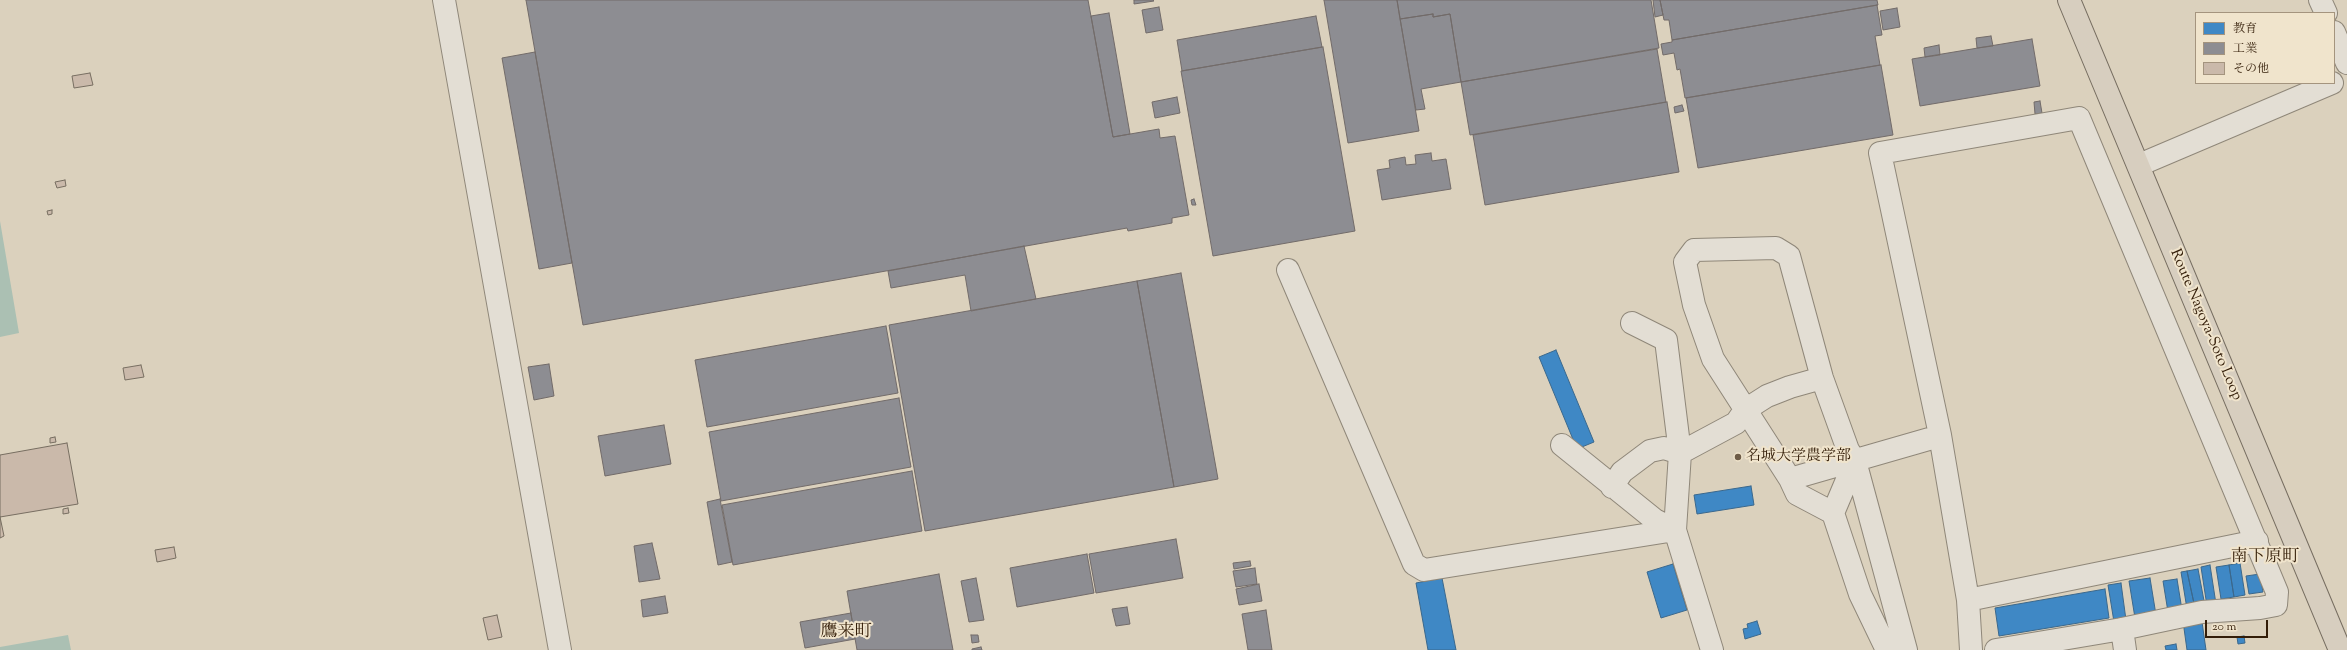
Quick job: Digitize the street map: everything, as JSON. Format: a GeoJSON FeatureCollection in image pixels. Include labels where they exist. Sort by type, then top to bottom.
{"type":"FeatureCollection","features":[{"type":"Feature","properties":{"kind":"main road","name":"Route Nagoya-Soto Loop"},"geometry":{"type":"LineString","coordinates":[[2069,0],[2342,644]]}},
{"type":"Feature","properties":{"kind":"street"},"geometry":{"type":"LineString","coordinates":[[444,0],[560,650]]}},
{"type":"Feature","properties":{"kind":"street"},"geometry":{"type":"LineString","coordinates":[[2320,0],[2326,12]]}},
{"type":"Feature","properties":{"kind":"street"},"geometry":{"type":"LineString","coordinates":[[2335,34],[2347,63]]}},
{"type":"Feature","properties":{"kind":"street"},"geometry":{"type":"LineString","coordinates":[[2335,82],[2347,77]]}},
{"type":"Feature","properties":{"kind":"street"},"geometry":{"type":"LineString","coordinates":[[2139,165],[2331,84]]}},
{"type":"Feature","properties":{"kind":"street"},"geometry":{"type":"LineString","coordinates":[[1972,650],[1968,600],[1940,435],[1880,152],[2079,118],[2257,541],[2277,592],[2276,605],[2260,608],[2202,612],[2122,629],[1996,650]]}},
{"type":"Feature","properties":{"kind":"street"},"geometry":{"type":"LineString","coordinates":[[1833,513],[1797,494],[1790,479],[1712,359],[1694,304],[1685,262],[1694,250],[1776,248],[1789,256],[1822,378],[1848,450],[1856,461],[1906,650]]}},
{"type":"Feature","properties":{"kind":"street"},"geometry":{"type":"LineString","coordinates":[[1288,270],[1414,564],[1424,570],[1675,530]]}},
{"type":"Feature","properties":{"kind":"street"},"geometry":{"type":"LineString","coordinates":[[1632,323],[1666,340],[1680,453],[1675,530],[1712,650]]}},
{"type":"Feature","properties":{"kind":"street"},"geometry":{"type":"LineString","coordinates":[[1612,487],[1622,472],[1650,451],[1664,448],[1680,453],[1736,423],[1745,410],[1767,396],[1790,387],[1822,378]]}},
{"type":"Feature","properties":{"kind":"street"},"geometry":{"type":"LineString","coordinates":[[1790,479],[1928,439]]}},
{"type":"Feature","properties":{"kind":"street"},"geometry":{"type":"LineString","coordinates":[[1562,445],[1612,487],[1656,520],[1675,530]]}},
{"type":"Feature","properties":{"kind":"street"},"geometry":{"type":"LineString","coordinates":[[1856,461],[1833,513],[1860,594],[1887,650]]}},
{"type":"Feature","properties":{"kind":"street"},"geometry":{"type":"LineString","coordinates":[[1968,600],[2257,541]]}},
{"type":"Feature","properties":{"kind":"street"},"geometry":{"type":"LineString","coordinates":[[2122,629],[2125,650]]}},
{"type":"Feature","properties":{"kind":"shaded area"},"geometry":{"type":"Polygon","coordinates":[[[0,221],[19,333],[0,337],[0,221]]]}},
{"type":"Feature","properties":{"kind":"shaded area"},"geometry":{"type":"Polygon","coordinates":[[[68,635],[71,650],[0,650],[0,647],[68,635]]]}},
{"type":"Feature","properties":{"kind":"building: 教育"},"geometry":{"type":"Polygon","coordinates":[[[1556,350],[1594,442],[1577,449],[1539,357],[1556,350]]]}},
{"type":"Feature","properties":{"kind":"building: 教育"},"geometry":{"type":"Polygon","coordinates":[[[1751,486],[1754,505],[1697,514],[1694,495],[1751,486]]]}},
{"type":"Feature","properties":{"kind":"building: 教育"},"geometry":{"type":"Polygon","coordinates":[[[2240,563],[2245,595],[2234,597],[2229,565],[2240,563]]]}},
{"type":"Feature","properties":{"kind":"building: 教育"},"geometry":{"type":"Polygon","coordinates":[[[1673,564],[1687,610],[1661,618],[1647,572],[1673,564]]]}},
{"type":"Feature","properties":{"kind":"building: 教育"},"geometry":{"type":"Polygon","coordinates":[[[2210,565],[2216,604],[2207,606],[2201,567],[2210,565]]]}},
{"type":"Feature","properties":{"kind":"building: 教育"},"geometry":{"type":"Polygon","coordinates":[[[2229,565],[2234,597],[2221,599],[2216,567],[2229,565]]]}},
{"type":"Feature","properties":{"kind":"building: 教育"},"geometry":{"type":"Polygon","coordinates":[[[2198,569],[2205,606],[2195,608],[2187,571],[2198,569]]]}},
{"type":"Feature","properties":{"kind":"building: 教育"},"geometry":{"type":"Polygon","coordinates":[[[2187,571],[2195,608],[2187,609],[2181,572],[2187,571]]]}},
{"type":"Feature","properties":{"kind":"building: 教育"},"geometry":{"type":"Polygon","coordinates":[[[2260,574],[2263,592],[2249,594],[2246,576],[2260,574]]]}},
{"type":"Feature","properties":{"kind":"building: 教育"},"geometry":{"type":"Polygon","coordinates":[[[1442,578],[1456,650],[1428,650],[1416,583],[1442,578]]]}},
{"type":"Feature","properties":{"kind":"building: 教育"},"geometry":{"type":"Polygon","coordinates":[[[2150,578],[2156,615],[2135,618],[2129,581],[2150,578]]]}},
{"type":"Feature","properties":{"kind":"building: 教育"},"geometry":{"type":"Polygon","coordinates":[[[2177,579],[2182,610],[2168,612],[2163,581],[2177,579]]]}},
{"type":"Feature","properties":{"kind":"building: 教育"},"geometry":{"type":"Polygon","coordinates":[[[2121,583],[2126,620],[2114,622],[2108,585],[2121,583]]]}},
{"type":"Feature","properties":{"kind":"building: 教育"},"geometry":{"type":"Polygon","coordinates":[[[2105,589],[2109,618],[1999,636],[1995,608],[2105,589]]]}},
{"type":"Feature","properties":{"kind":"building: 教育"},"geometry":{"type":"Polygon","coordinates":[[[1757,621],[1761,634],[1745,639],[1743,629],[1748,628],[1747,624],[1757,621]]]}},
{"type":"Feature","properties":{"kind":"building: 教育"},"geometry":{"type":"Polygon","coordinates":[[[2183,621],[2202,622],[2206,650],[2187,650],[2183,621]]]}},
{"type":"Feature","properties":{"kind":"building: 教育"},"geometry":{"type":"Polygon","coordinates":[[[2244,636],[2245,643],[2238,644],[2237,637],[2244,636]]]}},
{"type":"Feature","properties":{"kind":"building: 教育"},"geometry":{"type":"Polygon","coordinates":[[[2176,644],[2177,650],[2166,650],[2165,646],[2176,644]]]}},
{"type":"Feature","properties":{"kind":"building: 工業"},"geometry":{"type":"Polygon","coordinates":[[[526,0],[1088,0],[1113,137],[1159,129],[1160,138],[1175,136],[1189,215],[1172,218],[1172,223],[1128,231],[1127,228],[583,325],[526,0]]]}},
{"type":"Feature","properties":{"kind":"building: 工業"},"geometry":{"type":"Polygon","coordinates":[[[1134,0],[1153,0],[1154,1],[1134,4],[1134,0]]]}},
{"type":"Feature","properties":{"kind":"building: 工業"},"geometry":{"type":"Polygon","coordinates":[[[1324,0],[1397,0],[1419,131],[1348,143],[1324,0]]]}},
{"type":"Feature","properties":{"kind":"building: 工業"},"geometry":{"type":"Polygon","coordinates":[[[1397,0],[1651,0],[1659,48],[1461,82],[1450,14],[1433,17],[1433,14],[1400,19],[1397,0]]]}},
{"type":"Feature","properties":{"kind":"building: 工業"},"geometry":{"type":"Polygon","coordinates":[[[1653,0],[1660,0],[1663,15],[1655,17],[1653,0]]]}},
{"type":"Feature","properties":{"kind":"building: 工業"},"geometry":{"type":"Polygon","coordinates":[[[1660,0],[1877,0],[1878,5],[1672,40],[1669,20],[1664,20],[1660,0]]]}},
{"type":"Feature","properties":{"kind":"building: 工業"},"geometry":{"type":"Polygon","coordinates":[[[1877,5],[1882,35],[1875,36],[1880,65],[1685,98],[1680,69],[1677,70],[1674,53],[1663,55],[1661,44],[1672,42],[1672,40],[1877,5]]]}},
{"type":"Feature","properties":{"kind":"building: 工業"},"geometry":{"type":"Polygon","coordinates":[[[1159,7],[1163,30],[1146,33],[1142,10],[1159,7]]]}},
{"type":"Feature","properties":{"kind":"building: 工業"},"geometry":{"type":"Polygon","coordinates":[[[1897,8],[1900,27],[1883,30],[1880,11],[1897,8]]]}},
{"type":"Feature","properties":{"kind":"building: 工業"},"geometry":{"type":"Polygon","coordinates":[[[1109,13],[1130,134],[1113,137],[1091,16],[1109,13]]]}},
{"type":"Feature","properties":{"kind":"building: 工業"},"geometry":{"type":"Polygon","coordinates":[[[1433,14],[1433,17],[1450,14],[1461,82],[1421,89],[1425,109],[1416,110],[1400,19],[1433,14]]]}},
{"type":"Feature","properties":{"kind":"building: 工業"},"geometry":{"type":"Polygon","coordinates":[[[1316,16],[1322,47],[1182,71],[1177,40],[1316,16]]]}},
{"type":"Feature","properties":{"kind":"building: 工業"},"geometry":{"type":"Polygon","coordinates":[[[1991,36],[1993,46],[1977,48],[1976,38],[1991,36]]]}},
{"type":"Feature","properties":{"kind":"building: 工業"},"geometry":{"type":"Polygon","coordinates":[[[2032,39],[2040,86],[1920,106],[1912,59],[2032,39]]]}},
{"type":"Feature","properties":{"kind":"building: 工業"},"geometry":{"type":"Polygon","coordinates":[[[1939,45],[1940,55],[1925,57],[1924,48],[1939,45]]]}},
{"type":"Feature","properties":{"kind":"building: 工業"},"geometry":{"type":"Polygon","coordinates":[[[1323,47],[1355,231],[1213,256],[1181,71],[1323,47]]]}},
{"type":"Feature","properties":{"kind":"building: 工業"},"geometry":{"type":"Polygon","coordinates":[[[1657,49],[1666,102],[1470,135],[1461,82],[1657,49]]]}},
{"type":"Feature","properties":{"kind":"building: 工業"},"geometry":{"type":"Polygon","coordinates":[[[535,52],[572,263],[539,269],[502,58],[535,52]]]}},
{"type":"Feature","properties":{"kind":"building: 工業"},"geometry":{"type":"Polygon","coordinates":[[[1881,65],[1893,135],[1698,168],[1686,98],[1881,65]]]}},
{"type":"Feature","properties":{"kind":"building: 工業"},"geometry":{"type":"Polygon","coordinates":[[[1177,97],[1180,113],[1155,118],[1152,102],[1177,97]]]}},
{"type":"Feature","properties":{"kind":"building: 工業"},"geometry":{"type":"Polygon","coordinates":[[[2040,101],[2042,113],[2035,114],[2034,102],[2040,101]]]}},
{"type":"Feature","properties":{"kind":"building: 工業"},"geometry":{"type":"Polygon","coordinates":[[[1667,102],[1679,172],[1485,205],[1473,135],[1667,102]]]}},
{"type":"Feature","properties":{"kind":"building: 工業"},"geometry":{"type":"Polygon","coordinates":[[[1682,105],[1684,111],[1675,113],[1674,107],[1682,105]]]}},
{"type":"Feature","properties":{"kind":"building: 工業"},"geometry":{"type":"Polygon","coordinates":[[[1431,153],[1432,161],[1446,159],[1451,189],[1382,200],[1377,170],[1390,168],[1389,160],[1405,157],[1406,165],[1416,164],[1415,155],[1431,153]]]}},
{"type":"Feature","properties":{"kind":"building: 工業"},"geometry":{"type":"Polygon","coordinates":[[[1194,199],[1196,205],[1192,205],[1191,200],[1194,199]]]}},
{"type":"Feature","properties":{"kind":"building: 工業"},"geometry":{"type":"Polygon","coordinates":[[[1024,246],[1036,299],[971,311],[965,275],[891,288],[888,271],[1024,246]]]}},
{"type":"Feature","properties":{"kind":"building: 工業"},"geometry":{"type":"Polygon","coordinates":[[[1181,273],[1218,479],[1174,487],[1137,281],[1181,273]]]}},
{"type":"Feature","properties":{"kind":"building: 工業"},"geometry":{"type":"Polygon","coordinates":[[[1137,281],[1174,487],[925,531],[889,325],[1137,281]]]}},
{"type":"Feature","properties":{"kind":"building: 工業"},"geometry":{"type":"Polygon","coordinates":[[[886,326],[898,393],[707,427],[695,360],[886,326]]]}},
{"type":"Feature","properties":{"kind":"building: 工業"},"geometry":{"type":"Polygon","coordinates":[[[549,364],[554,396],[534,400],[528,367],[549,364]]]}},
{"type":"Feature","properties":{"kind":"building: 工業"},"geometry":{"type":"Polygon","coordinates":[[[899,398],[911,467],[721,501],[709,432],[899,398]]]}},
{"type":"Feature","properties":{"kind":"building: 工業"},"geometry":{"type":"Polygon","coordinates":[[[664,425],[671,464],[605,476],[598,436],[664,425]]]}},
{"type":"Feature","properties":{"kind":"building: 工業"},"geometry":{"type":"Polygon","coordinates":[[[912,471],[922,531],[733,565],[722,505],[912,471]]]}},
{"type":"Feature","properties":{"kind":"building: 工業"},"geometry":{"type":"Polygon","coordinates":[[[720,499],[732,562],[718,565],[707,502],[720,499]]]}},
{"type":"Feature","properties":{"kind":"building: 工業"},"geometry":{"type":"Polygon","coordinates":[[[1176,539],[1183,578],[1096,593],[1089,554],[1176,539]]]}},
{"type":"Feature","properties":{"kind":"building: 工業"},"geometry":{"type":"Polygon","coordinates":[[[652,543],[660,579],[639,582],[634,546],[652,543]]]}},
{"type":"Feature","properties":{"kind":"building: 工業"},"geometry":{"type":"Polygon","coordinates":[[[1087,554],[1094,593],[1017,607],[1010,568],[1087,554]]]}},
{"type":"Feature","properties":{"kind":"building: 工業"},"geometry":{"type":"Polygon","coordinates":[[[1250,561],[1251,566],[1234,569],[1233,563],[1250,561]]]}},
{"type":"Feature","properties":{"kind":"building: 工業"},"geometry":{"type":"Polygon","coordinates":[[[1255,568],[1257,584],[1236,587],[1233,571],[1255,568]]]}},
{"type":"Feature","properties":{"kind":"building: 工業"},"geometry":{"type":"Polygon","coordinates":[[[939,574],[953,650],[857,650],[847,591],[939,574]]]}},
{"type":"Feature","properties":{"kind":"building: 工業"},"geometry":{"type":"Polygon","coordinates":[[[976,578],[984,620],[969,622],[961,581],[976,578]]]}},
{"type":"Feature","properties":{"kind":"building: 工業"},"geometry":{"type":"Polygon","coordinates":[[[1259,584],[1262,601],[1239,605],[1236,589],[1259,584]]]}},
{"type":"Feature","properties":{"kind":"building: 工業"},"geometry":{"type":"Polygon","coordinates":[[[665,596],[668,613],[643,617],[641,600],[665,596]]]}},
{"type":"Feature","properties":{"kind":"building: 工業"},"geometry":{"type":"Polygon","coordinates":[[[1127,607],[1130,624],[1116,626],[1112,609],[1127,607]]]}},
{"type":"Feature","properties":{"kind":"building: 工業"},"geometry":{"type":"Polygon","coordinates":[[[1266,610],[1272,650],[1248,650],[1242,614],[1266,610]]]}},
{"type":"Feature","properties":{"kind":"building: 工業"},"geometry":{"type":"Polygon","coordinates":[[[851,613],[855,639],[805,648],[800,622],[851,613]]]}},
{"type":"Feature","properties":{"kind":"building: 工業"},"geometry":{"type":"Polygon","coordinates":[[[971,635],[978,635],[979,642],[972,643],[971,635]]]}},
{"type":"Feature","properties":{"kind":"building: 工業"},"geometry":{"type":"Polygon","coordinates":[[[981,647],[982,650],[972,650],[972,649],[981,647]]]}},
{"type":"Feature","properties":{"kind":"building: その他"},"geometry":{"type":"Polygon","coordinates":[[[90,73],[93,85],[74,88],[72,76],[90,73]]]}},
{"type":"Feature","properties":{"kind":"building: その他"},"geometry":{"type":"Polygon","coordinates":[[[65,180],[66,186],[57,188],[55,182],[65,180]]]}},
{"type":"Feature","properties":{"kind":"building: その他"},"geometry":{"type":"Polygon","coordinates":[[[52,210],[52,214],[48,215],[47,211],[52,210]]]}},
{"type":"Feature","properties":{"kind":"building: その他"},"geometry":{"type":"Polygon","coordinates":[[[141,365],[144,377],[125,380],[123,368],[141,365]]]}},
{"type":"Feature","properties":{"kind":"building: その他"},"geometry":{"type":"Polygon","coordinates":[[[55,437],[56,442],[50,443],[50,438],[55,437]]]}},
{"type":"Feature","properties":{"kind":"building: その他"},"geometry":{"type":"Polygon","coordinates":[[[67,443],[78,504],[0,517],[0,455],[67,443]]]}},
{"type":"Feature","properties":{"kind":"building: その他"},"geometry":{"type":"Polygon","coordinates":[[[68,508],[69,513],[63,514],[63,509],[68,508]]]}},
{"type":"Feature","properties":{"kind":"building: その他"},"geometry":{"type":"Polygon","coordinates":[[[0,517],[4,536],[0,538],[0,517]]]}},
{"type":"Feature","properties":{"kind":"building: その他"},"geometry":{"type":"Polygon","coordinates":[[[174,547],[176,558],[157,562],[155,550],[174,547]]]}},
{"type":"Feature","properties":{"kind":"building: その他"},"geometry":{"type":"Polygon","coordinates":[[[497,615],[502,637],[488,640],[483,618],[497,615]]]}},
{"type":"Feature","properties":{"kind":"place","name":"名城大学農学部"},"geometry":{"type":"Point","coordinates":[1738,457]}},
{"type":"Feature","properties":{"kind":"district","name":"南下原町"},"geometry":{"type":"Point","coordinates":[2265,558]}},
{"type":"Feature","properties":{"kind":"district","name":"鷹来町"},"geometry":{"type":"Point","coordinates":[846,633]}}]}
